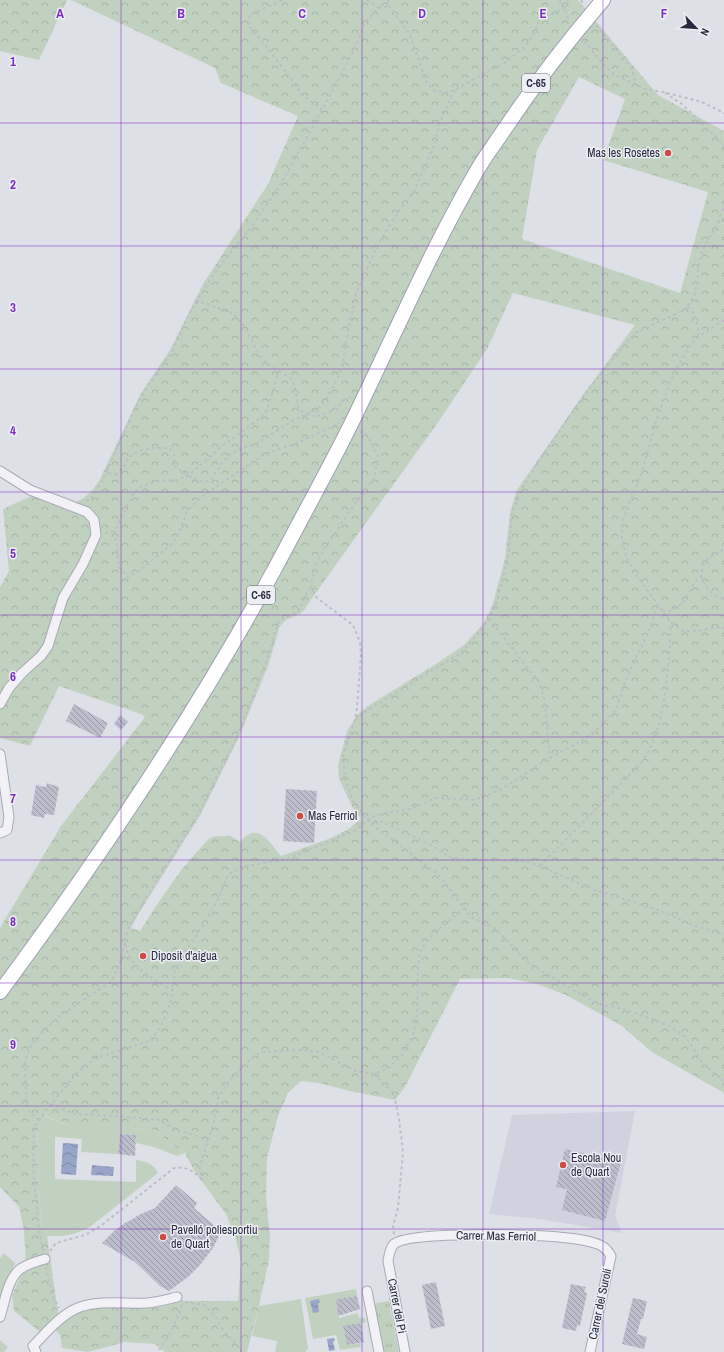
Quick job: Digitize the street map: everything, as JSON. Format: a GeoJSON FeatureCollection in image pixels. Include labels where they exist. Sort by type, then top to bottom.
{"type":"FeatureCollection","features":[{"type":"Feature","properties":{"kind":"main road","name":"C-65"},"geometry":{"type":"LineString","coordinates":[[0,992],[52,923],[192,714],[242,629],[295,532],[351,424],[428,261],[476,172],[531,90],[603,0]]}},
{"type":"Feature","properties":{"kind":"street"},"geometry":{"type":"LineString","coordinates":[[0,471],[30,490],[87,512],[91,515],[95,524],[96,535],[83,564],[63,598],[48,646],[41,656],[22,673],[9,688],[0,704]]}},
{"type":"Feature","properties":{"kind":"street"},"geometry":{"type":"LineString","coordinates":[[0,754],[9,817],[7,830],[0,833]]}},
{"type":"Feature","properties":{"kind":"street","name":"Carrer Mas Ferriol"},"geometry":{"type":"LineString","coordinates":[[395,1244],[406,1239],[425,1236],[466,1234],[537,1236],[568,1238],[600,1245],[607,1249],[611,1256]]}},
{"type":"Feature","properties":{"kind":"street","name":"Carrer del Pi"},"geometry":{"type":"LineString","coordinates":[[395,1244],[389,1252],[388,1260],[405,1352]]}},
{"type":"Feature","properties":{"kind":"street","name":"Carrer del Surolí"},"geometry":{"type":"LineString","coordinates":[[590,1352],[611,1256]]}},
{"type":"Feature","properties":{"kind":"street"},"geometry":{"type":"LineString","coordinates":[[0,1317],[14,1277],[19,1271],[29,1264],[45,1259]]}},
{"type":"Feature","properties":{"kind":"street"},"geometry":{"type":"LineString","coordinates":[[367,1291],[378,1352]]}},
{"type":"Feature","properties":{"kind":"street"},"geometry":{"type":"LineString","coordinates":[[36,1352],[33,1346],[63,1316],[79,1307],[94,1304],[148,1303],[178,1297]]}},
{"type":"Feature","properties":{"kind":"path"},"geometry":{"type":"LineString","coordinates":[[282,0],[250,15],[248,23],[253,32],[265,44],[302,94],[322,110]]}},
{"type":"Feature","properties":{"kind":"path"},"geometry":{"type":"LineString","coordinates":[[367,0],[380,8]]}},
{"type":"Feature","properties":{"kind":"path"},"geometry":{"type":"LineString","coordinates":[[388,0],[389,6],[409,33],[427,83],[435,92],[444,93],[456,90],[490,70],[502,65],[524,48],[535,32],[539,20],[544,16],[565,9]]}},
{"type":"Feature","properties":{"kind":"path"},"geometry":{"type":"LineString","coordinates":[[560,0],[561,5],[565,9]]}},
{"type":"Feature","properties":{"kind":"path"},"geometry":{"type":"LineString","coordinates":[[565,9],[568,0]]}},
{"type":"Feature","properties":{"kind":"path"},"geometry":{"type":"LineString","coordinates":[[78,508],[92,497],[100,485],[139,400],[171,353],[186,320],[196,303],[218,268],[253,225],[282,182],[354,50],[365,23],[380,8],[389,6]]}},
{"type":"Feature","properties":{"kind":"path"},"geometry":{"type":"LineString","coordinates":[[595,23],[632,69],[636,84]]}},
{"type":"Feature","properties":{"kind":"path"},"geometry":{"type":"LineString","coordinates":[[576,32],[599,60],[616,76],[644,89],[663,92],[702,102],[724,112]]}},
{"type":"Feature","properties":{"kind":"path"},"geometry":{"type":"LineString","coordinates":[[107,467],[111,474],[114,475],[120,472],[133,454],[145,449],[169,448],[174,454],[176,468],[198,481],[204,482],[210,480],[221,464],[231,454],[244,447],[256,444],[294,420],[317,410],[327,398],[338,377],[342,365],[356,293],[378,244],[401,208],[414,192],[435,143],[439,125],[456,90]]}},
{"type":"Feature","properties":{"kind":"path"},"geometry":{"type":"LineString","coordinates":[[663,92],[682,104],[724,145]]}},
{"type":"Feature","properties":{"kind":"path"},"geometry":{"type":"LineString","coordinates":[[355,720],[363,713],[461,653],[481,630],[495,608],[509,553],[512,512],[521,491],[534,468],[587,391],[626,343],[637,332],[686,309],[695,294],[700,259],[705,245],[718,224],[724,205]]}},
{"type":"Feature","properties":{"kind":"path"},"geometry":{"type":"LineString","coordinates":[[196,303],[204,303],[234,314],[244,326],[260,356],[269,365],[292,381],[296,401],[300,409],[307,414],[313,416],[325,413],[334,409],[348,397],[353,397]]}},
{"type":"Feature","properties":{"kind":"path"},"geometry":{"type":"LineString","coordinates":[[687,307],[695,315],[698,337]]}},
{"type":"Feature","properties":{"kind":"path"},"geometry":{"type":"LineString","coordinates":[[724,320],[698,337],[689,347],[673,376],[655,424],[643,469],[623,519],[622,537],[626,556],[635,573],[671,623],[683,631],[696,631],[718,627],[724,628]]}},
{"type":"Feature","properties":{"kind":"path"},"geometry":{"type":"LineString","coordinates":[[39,1120],[30,1112],[26,1102],[25,1061],[32,1046],[43,1031],[62,1014],[111,982],[121,960],[129,926],[198,814],[237,737],[269,654],[278,622],[299,610],[311,587],[315,567],[324,549],[363,492],[374,480],[378,456],[374,447],[368,436],[351,424],[342,421],[300,442],[266,454],[201,497],[188,511],[174,542],[138,572],[128,577],[120,568],[115,531],[132,494],[140,487],[157,481],[177,480],[189,475],[221,447],[260,418],[267,410],[279,371]]}},
{"type":"Feature","properties":{"kind":"path"},"geometry":{"type":"LineString","coordinates":[[662,611],[669,612],[683,603],[695,582],[701,576],[704,563],[713,555],[724,549]]}},
{"type":"Feature","properties":{"kind":"path"},"geometry":{"type":"LineString","coordinates":[[701,576],[708,591],[724,598]]}},
{"type":"Feature","properties":{"kind":"path"},"geometry":{"type":"LineString","coordinates":[[311,587],[317,598],[353,625],[360,642],[361,654],[355,720],[343,756],[345,779],[352,801],[371,824],[438,874],[471,917],[496,930],[527,962],[574,991],[599,1004],[623,1009],[668,1025],[682,1034],[690,1043],[703,1064],[724,1080]]}},
{"type":"Feature","properties":{"kind":"path"},"geometry":{"type":"LineString","coordinates":[[63,1316],[52,1295],[39,1229],[33,1167],[34,1128],[51,1104],[77,1073],[96,1058],[150,1041],[160,1028],[168,1010],[173,991],[175,971],[182,957],[208,917],[228,876],[241,867],[287,858],[356,830],[376,815],[411,808],[436,798],[474,800],[502,789],[550,758],[584,739],[600,727],[616,709],[627,676],[648,633],[658,605]]}},
{"type":"Feature","properties":{"kind":"path"},"geometry":{"type":"LineString","coordinates":[[489,618],[539,682],[544,697],[550,758]]}},
{"type":"Feature","properties":{"kind":"path"},"geometry":{"type":"LineString","coordinates":[[540,866],[649,753],[658,726],[665,688],[671,623]]}},
{"type":"Feature","properties":{"kind":"path"},"geometry":{"type":"LineString","coordinates":[[368,820],[382,822],[450,857],[468,860],[524,861],[540,866],[590,888],[661,911],[695,926],[724,934]]}},
{"type":"Feature","properties":{"kind":"path"},"geometry":{"type":"LineString","coordinates":[[45,1259],[56,1242],[85,1235],[102,1225],[174,1168],[182,1166],[195,1172],[202,1181],[200,1168],[214,1122],[218,1099],[229,1081],[254,1056],[264,1052],[302,1050],[319,1052],[356,1071],[374,1074],[389,1068],[402,1054],[414,1032],[417,1014],[420,952],[434,933],[465,908]]}},
{"type":"Feature","properties":{"kind":"path"},"geometry":{"type":"LineString","coordinates":[[125,939],[131,960],[148,975],[173,991]]}},
{"type":"Feature","properties":{"kind":"path"},"geometry":{"type":"LineString","coordinates":[[374,1074],[396,1094],[394,1100],[399,1119],[403,1152],[398,1208],[393,1226],[395,1244]]}},
{"type":"Feature","properties":{"kind":"path"},"geometry":{"type":"LineString","coordinates":[[51,1104],[74,1114],[160,1120],[175,1130],[201,1137],[207,1142]]}},
{"type":"Feature","properties":{"kind":"path"},"geometry":{"type":"LineString","coordinates":[[159,1350],[174,1324],[183,1301],[204,1305],[216,1317],[221,1327],[242,1352]]}},
{"type":"Feature","properties":{"kind":"shaded area","name":"Escola Nou de Quart"},"geometry":{"type":"Polygon","coordinates":[[[635,1111],[615,1216],[622,1233],[540,1219],[489,1214],[512,1115],[635,1111]]]}},
{"type":"Feature","properties":{"kind":"green space"},"geometry":{"type":"Polygon","coordinates":[[[0,0],[67,0],[39,60],[0,51],[0,0]]]}},
{"type":"Feature","properties":{"kind":"green space"},"geometry":{"type":"Polygon","coordinates":[[[71,0],[578,0],[658,95],[724,131],[724,1093],[652,1052],[622,1026],[566,995],[537,984],[508,978],[460,979],[405,1087],[395,1100],[319,1083],[301,1081],[288,1093],[278,1116],[267,1158],[266,1197],[270,1236],[269,1260],[247,1352],[165,1352],[155,1344],[125,1342],[88,1352],[62,1348],[60,1335],[53,1327],[44,1335],[14,1311],[12,1295],[26,1265],[24,1231],[19,1207],[0,1187],[0,928],[61,826],[145,717],[141,714],[59,686],[30,746],[0,738],[0,587],[9,571],[3,509],[31,496],[73,512],[76,502],[86,496],[94,488],[99,481],[141,393],[170,350],[203,284],[268,184],[298,116],[221,83],[215,68],[71,0]],[[579,77],[537,150],[522,239],[680,293],[708,192],[603,160],[625,99],[579,77]],[[513,293],[487,349],[439,421],[305,609],[300,614],[286,620],[280,626],[268,666],[239,737],[201,814],[131,928],[140,931],[179,873],[209,839],[217,836],[229,835],[240,842],[247,835],[258,833],[271,843],[281,856],[331,838],[347,830],[361,819],[353,808],[339,779],[338,765],[347,731],[358,714],[371,704],[464,645],[483,624],[492,607],[505,558],[510,512],[517,490],[585,392],[635,325],[513,293]],[[45,1116],[38,1127],[37,1152],[41,1226],[47,1236],[59,1320],[79,1307],[177,1297],[183,1301],[238,1301],[241,1261],[235,1236],[226,1214],[195,1172],[185,1153],[172,1145],[155,1130],[117,1126],[71,1126],[45,1116]]]}},
{"type":"Feature","properties":{"kind":"green space"},"geometry":{"type":"Polygon","coordinates":[[[44,1116],[70,1126],[117,1126],[155,1130],[172,1145],[185,1153],[177,1156],[154,1147],[136,1143],[136,1135],[120,1134],[118,1154],[81,1152],[82,1139],[55,1137],[55,1179],[136,1182],[136,1160],[149,1164],[154,1167],[158,1173],[90,1227],[74,1234],[47,1236],[41,1226],[37,1152],[38,1127],[44,1116]]]}},
{"type":"Feature","properties":{"kind":"green space"},"geometry":{"type":"Polygon","coordinates":[[[4,1253],[15,1263],[1,1298],[0,1258],[4,1253]]]}},
{"type":"Feature","properties":{"kind":"green space"},"geometry":{"type":"Polygon","coordinates":[[[356,1289],[357,1296],[336,1299],[339,1318],[358,1313],[359,1318],[365,1318],[366,1322],[343,1327],[347,1345],[360,1343],[361,1347],[340,1350],[336,1335],[313,1339],[305,1298],[356,1289]]]}},
{"type":"Feature","properties":{"kind":"green space"},"geometry":{"type":"Polygon","coordinates":[[[301,1299],[308,1349],[305,1352],[275,1352],[277,1341],[252,1336],[259,1306],[301,1299]]]}},
{"type":"Feature","properties":{"kind":"green space"},"geometry":{"type":"Polygon","coordinates":[[[389,1301],[399,1352],[382,1352],[372,1304],[389,1301]]]}},
{"type":"Feature","properties":{"kind":"green space"},"geometry":{"type":"Polygon","coordinates":[[[0,1340],[8,1347],[4,1352],[0,1352],[0,1340]]]}},
{"type":"Feature","properties":{"kind":"water"},"geometry":{"type":"Polygon","coordinates":[[[63,1143],[78,1144],[76,1175],[61,1174],[63,1143]]]}},
{"type":"Feature","properties":{"kind":"water"},"geometry":{"type":"Polygon","coordinates":[[[92,1165],[114,1167],[113,1176],[91,1175],[92,1165]]]}},
{"type":"Feature","properties":{"kind":"water"},"geometry":{"type":"Polygon","coordinates":[[[319,1299],[319,1312],[313,1313],[310,1301],[319,1299]]]}},
{"type":"Feature","properties":{"kind":"water"},"geometry":{"type":"Polygon","coordinates":[[[334,1338],[335,1340],[333,1342],[335,1350],[329,1351],[327,1339],[334,1338]]]}},
{"type":"Feature","properties":{"kind":"building"},"geometry":{"type":"Polygon","coordinates":[[[74,704],[108,723],[100,738],[66,721],[74,704]]]}},
{"type":"Feature","properties":{"kind":"building"},"geometry":{"type":"Polygon","coordinates":[[[120,715],[128,722],[121,730],[114,724],[120,715]]]}},
{"type":"Feature","properties":{"kind":"building"},"geometry":{"type":"Polygon","coordinates":[[[47,783],[59,787],[54,815],[45,814],[44,818],[31,815],[36,785],[46,787],[47,783]]]}},
{"type":"Feature","properties":{"kind":"building","name":"Mas Ferriol"},"geometry":{"type":"Polygon","coordinates":[[[286,789],[317,791],[314,843],[283,841],[286,789]]]}},
{"type":"Feature","properties":{"kind":"building","name":"Diposit d'aigua"},"geometry":{"type":"Polygon","coordinates":[[[143,950],[147,952],[149,956],[147,960],[143,962],[139,960],[137,956],[139,952],[143,950]]]}},
{"type":"Feature","properties":{"kind":"building"},"geometry":{"type":"Polygon","coordinates":[[[120,1134],[136,1135],[135,1156],[118,1154],[120,1134]]]}},
{"type":"Feature","properties":{"kind":"building"},"geometry":{"type":"Polygon","coordinates":[[[565,1149],[621,1162],[605,1221],[562,1210],[567,1189],[556,1187],[565,1149]]]}},
{"type":"Feature","properties":{"kind":"building","name":"Pavelló poliesportiu de Quart"},"geometry":{"type":"Polygon","coordinates":[[[176,1185],[197,1203],[194,1208],[216,1227],[220,1234],[213,1248],[200,1265],[188,1277],[169,1291],[160,1286],[135,1262],[102,1243],[122,1225],[155,1208],[176,1185]]]}},
{"type":"Feature","properties":{"kind":"building"},"geometry":{"type":"Polygon","coordinates":[[[436,1282],[445,1326],[431,1329],[422,1285],[436,1282]]]}},
{"type":"Feature","properties":{"kind":"building"},"geometry":{"type":"Polygon","coordinates":[[[571,1284],[586,1287],[584,1292],[587,1293],[580,1326],[577,1325],[576,1331],[562,1328],[571,1284]]]}},
{"type":"Feature","properties":{"kind":"building"},"geometry":{"type":"Polygon","coordinates":[[[357,1296],[360,1309],[338,1316],[336,1299],[357,1296]]]}},
{"type":"Feature","properties":{"kind":"building"},"geometry":{"type":"Polygon","coordinates":[[[633,1298],[647,1301],[643,1319],[641,1319],[637,1334],[647,1337],[644,1349],[622,1344],[633,1298]]]}},
{"type":"Feature","properties":{"kind":"building"},"geometry":{"type":"Polygon","coordinates":[[[361,1323],[364,1342],[347,1345],[343,1326],[361,1323]]]}},
{"type":"Feature","properties":{"kind":"place","name":"Mas les Rosetes"},"geometry":{"type":"Point","coordinates":[668,153]}},
{"type":"Feature","properties":{"kind":"place","name":"Mas Ferriol"},"geometry":{"type":"Point","coordinates":[300,816]}},
{"type":"Feature","properties":{"kind":"place","name":"Diposit d'aigua"},"geometry":{"type":"Point","coordinates":[143,956]}},
{"type":"Feature","properties":{"kind":"place","name":"Escola Nou de Quart"},"geometry":{"type":"Point","coordinates":[563,1165]}},
{"type":"Feature","properties":{"kind":"place","name":"Pavelló poliesportiu de Quart"},"geometry":{"type":"Point","coordinates":[163,1237]}}]}
